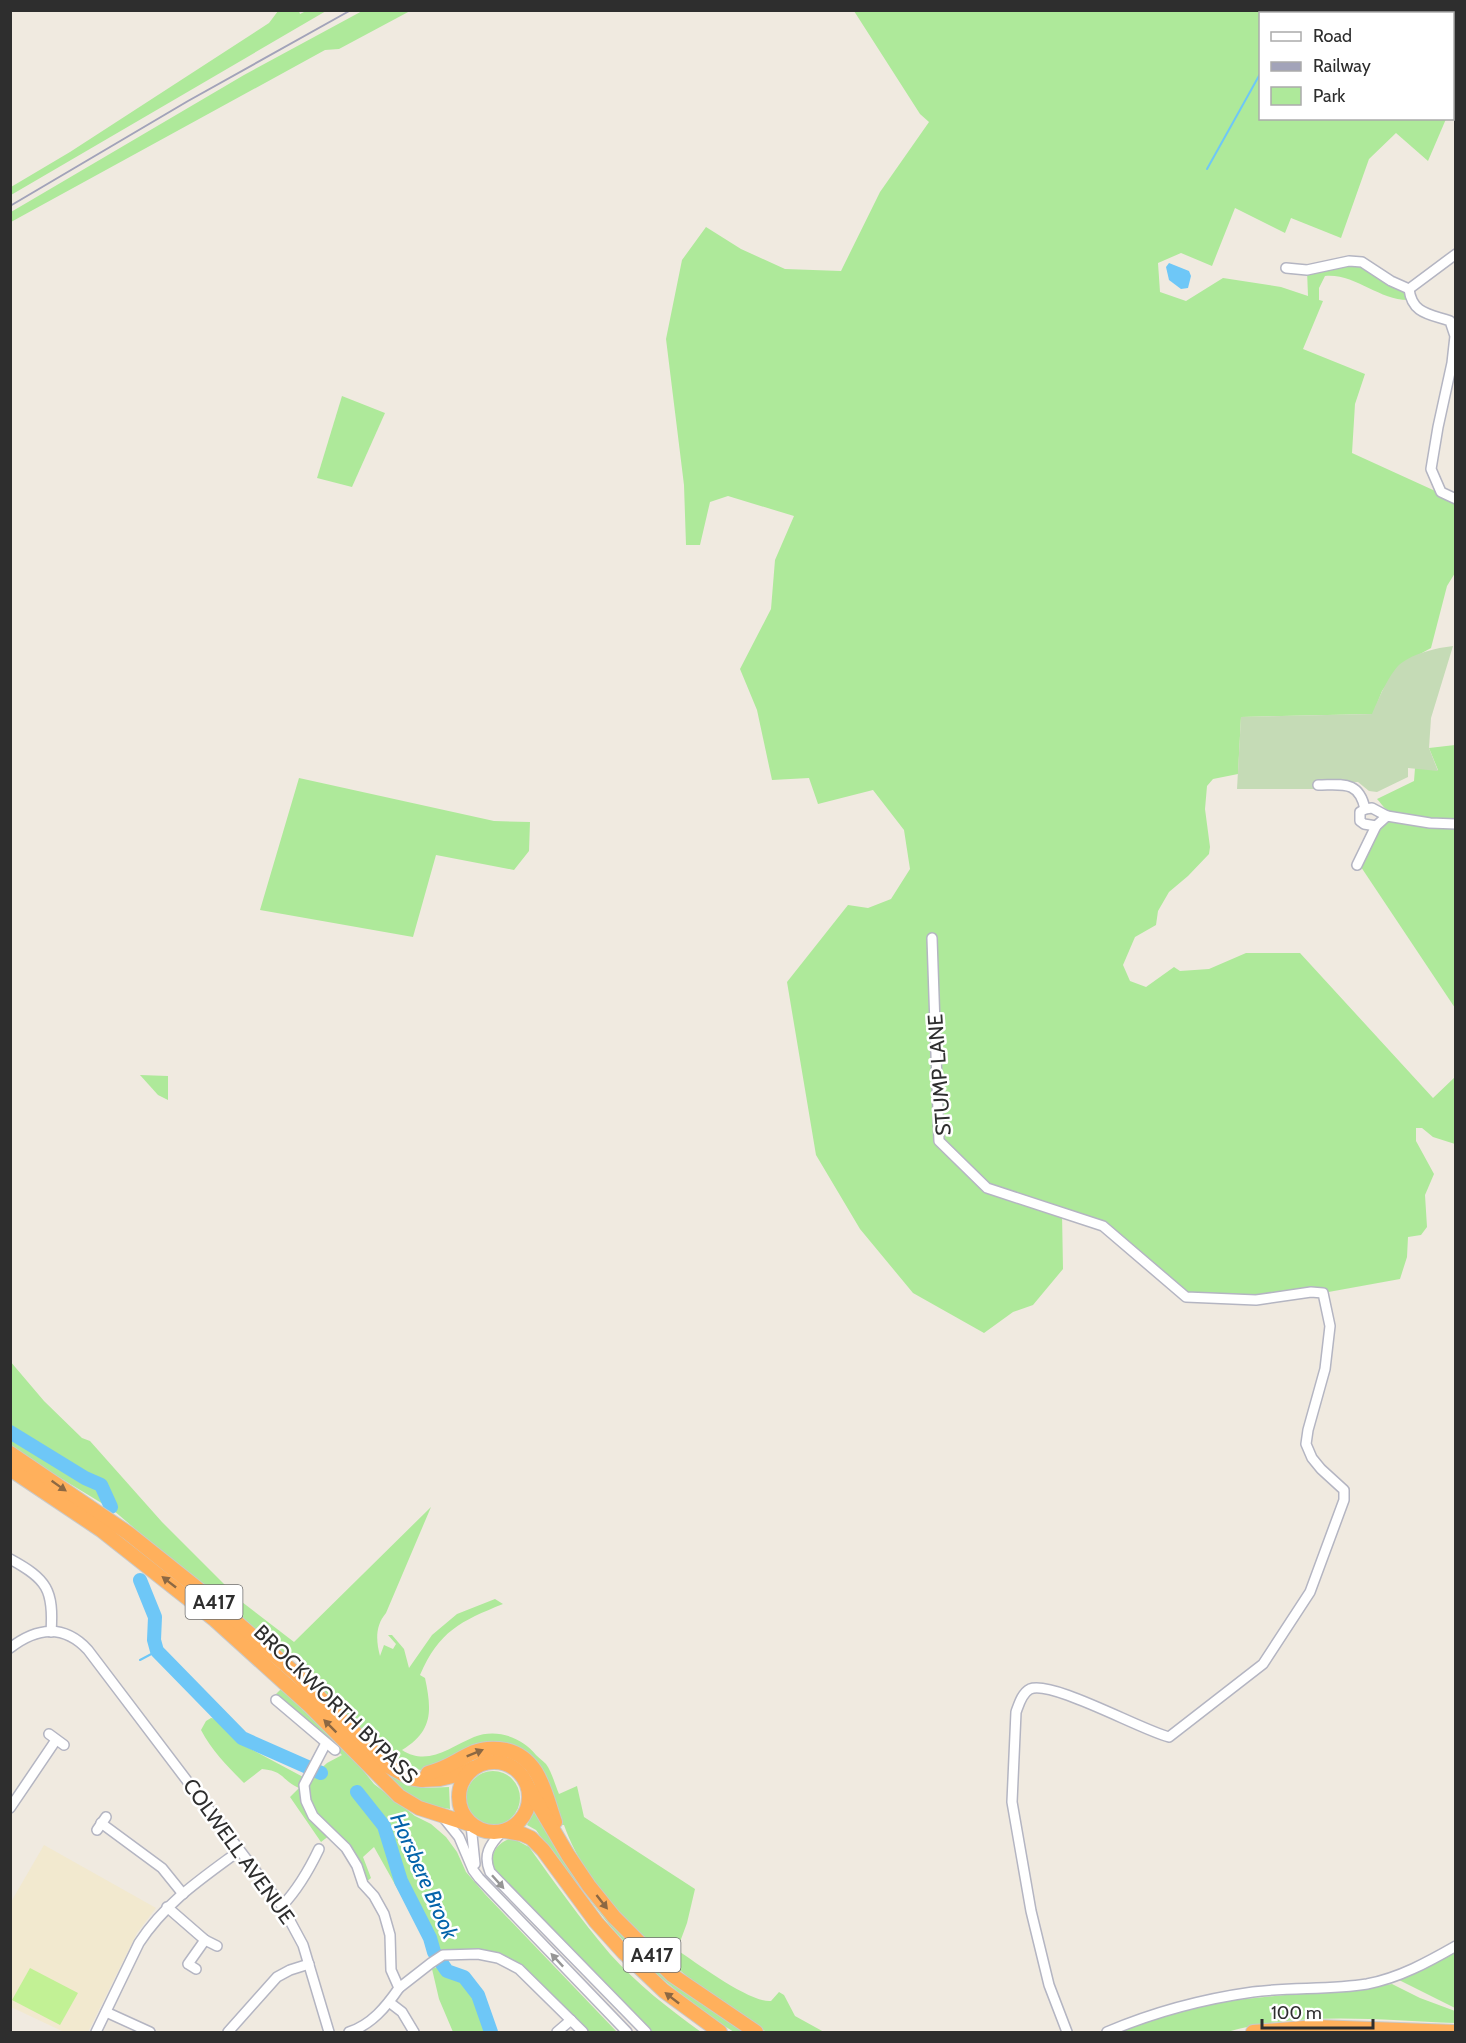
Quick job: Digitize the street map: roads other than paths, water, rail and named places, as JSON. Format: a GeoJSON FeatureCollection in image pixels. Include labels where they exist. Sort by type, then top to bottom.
{"type":"FeatureCollection","features":[{"type":"Feature","properties":{"kind":"highway","name":"BROCKWORTH BYPASS"},"geometry":{"type":"LineString","coordinates":[[10,1453],[128,1533],[181,1575],[254,1636],[383,1761],[400,1773],[416,1779],[440,1779],[473,1768]]}},
{"type":"Feature","properties":{"kind":"highway","name":"BROCKWORTH BYPASS"},"geometry":{"type":"LineString","coordinates":[[10,1469],[101,1530],[215,1620],[309,1706],[393,1791],[419,1808],[470,1825]]}},
{"type":"Feature","properties":{"kind":"highway","name":"A417"},"geometry":{"type":"LineString","coordinates":[[400,1773],[423,1773],[437,1770],[452,1765],[474,1752],[488,1749],[503,1749],[516,1753],[528,1761],[537,1772],[568,1855]]}},
{"type":"Feature","properties":{"kind":"highway"},"geometry":{"type":"LineString","coordinates":[[485,1763],[505,1764],[521,1775],[528,1787],[529,1798],[527,1809],[514,1826],[503,1832],[486,1832],[470,1825],[459,1806],[458,1795],[460,1785],[473,1768],[485,1763]]}},
{"type":"Feature","properties":{"kind":"highway","name":"A417"},"geometry":{"type":"LineString","coordinates":[[528,1787],[568,1855],[614,1917],[672,1975],[756,2032]]}},
{"type":"Feature","properties":{"kind":"highway","name":"A417"},"geometry":{"type":"LineString","coordinates":[[503,1832],[522,1834],[531,1838],[543,1850],[601,1928],[624,1953],[664,1991],[720,2032]]}},
{"type":"Feature","properties":{"kind":"highway"},"geometry":{"type":"LineString","coordinates":[[1253,2032],[1316,2027],[1455,2032]]}},
{"type":"Feature","properties":{"kind":"street"},"geometry":{"type":"LineString","coordinates":[[1410,289],[1455,254]]}},
{"type":"Feature","properties":{"kind":"street"},"geometry":{"type":"LineString","coordinates":[[1286,268],[1307,270],[1349,261],[1362,262],[1391,281],[1410,289]]}},
{"type":"Feature","properties":{"kind":"street"},"geometry":{"type":"LineString","coordinates":[[1410,289],[1411,300],[1417,309],[1450,321],[1455,336],[1452,363],[1431,469],[1441,492],[1455,500]]}},
{"type":"Feature","properties":{"kind":"street"},"geometry":{"type":"LineString","coordinates":[[1318,785],[1350,785],[1363,796],[1365,808]]}},
{"type":"Feature","properties":{"kind":"street"},"geometry":{"type":"LineString","coordinates":[[1376,826],[1364,825],[1360,821],[1360,812],[1365,808],[1372,808],[1387,816],[1430,823],[1455,824]]}},
{"type":"Feature","properties":{"kind":"street"},"geometry":{"type":"LineString","coordinates":[[1357,865],[1376,826],[1387,816]]}},
{"type":"Feature","properties":{"kind":"street","name":"STUMP LANE"},"geometry":{"type":"LineString","coordinates":[[932,938],[939,1141],[987,1188],[1103,1226],[1186,1297],[1256,1300],[1311,1292],[1323,1293],[1330,1326],[1325,1370],[1306,1444],[1312,1458],[1321,1469],[1341,1485],[1345,1494],[1310,1592],[1263,1664],[1169,1737],[1071,1696],[1032,1688],[1021,1698],[1016,1712],[1012,1802],[1031,1911],[1049,1985],[1067,2032]]}},
{"type":"Feature","properties":{"kind":"street"},"geometry":{"type":"LineString","coordinates":[[10,1560],[35,1573],[46,1588],[52,1604],[51,1632],[34,1633],[10,1648]]}},
{"type":"Feature","properties":{"kind":"street","name":"COLWELL AVENUE"},"geometry":{"type":"LineString","coordinates":[[51,1632],[70,1634],[78,1639],[124,1697],[140,1712],[239,1851],[282,1906],[296,1929],[329,2032]]}},
{"type":"Feature","properties":{"kind":"street"},"geometry":{"type":"LineString","coordinates":[[276,1700],[335,1750]]}},
{"type":"Feature","properties":{"kind":"street"},"geometry":{"type":"LineString","coordinates":[[10,1808],[14,1794],[56,1740]]}},
{"type":"Feature","properties":{"kind":"street"},"geometry":{"type":"LineString","coordinates":[[326,1743],[304,1785],[306,1801],[313,1816],[345,1848],[357,1866],[363,1884],[374,1896],[384,1914],[390,1935],[391,1970],[399,1988]]}},
{"type":"Feature","properties":{"kind":"street"},"geometry":{"type":"LineString","coordinates":[[442,1815],[455,1831],[479,1878],[627,2032]]}},
{"type":"Feature","properties":{"kind":"street"},"geometry":{"type":"LineString","coordinates":[[102,1823],[162,1868],[183,1894]]}},
{"type":"Feature","properties":{"kind":"street"},"geometry":{"type":"LineString","coordinates":[[470,1825],[473,1859],[479,1878]]}},
{"type":"Feature","properties":{"kind":"street"},"geometry":{"type":"LineString","coordinates":[[503,1832],[488,1850],[486,1861],[490,1872],[646,2032]]}},
{"type":"Feature","properties":{"kind":"street"},"geometry":{"type":"LineString","coordinates":[[282,1906],[305,1877],[319,1849]]}},
{"type":"Feature","properties":{"kind":"street"},"geometry":{"type":"LineString","coordinates":[[96,2032],[139,1942],[167,1907],[239,1851]]}},
{"type":"Feature","properties":{"kind":"street"},"geometry":{"type":"LineString","coordinates":[[167,1907],[205,1940],[217,1946]]}},
{"type":"Feature","properties":{"kind":"street"},"geometry":{"type":"LineString","coordinates":[[189,1964],[205,1940]]}},
{"type":"Feature","properties":{"kind":"street"},"geometry":{"type":"LineString","coordinates":[[1107,2032],[1173,2008],[1237,1995],[1279,1990],[1346,1987],[1378,1981],[1407,1972],[1455,1946]]}},
{"type":"Feature","properties":{"kind":"street"},"geometry":{"type":"LineString","coordinates":[[349,2032],[366,2026],[399,1988],[443,1955],[478,1954],[498,1958],[519,1969],[583,2032]]}},
{"type":"Feature","properties":{"kind":"street"},"geometry":{"type":"LineString","coordinates":[[228,2032],[277,1977],[309,1964]]}},
{"type":"Feature","properties":{"kind":"street"},"geometry":{"type":"LineString","coordinates":[[581,1986],[591,1977]]}},
{"type":"Feature","properties":{"kind":"street"},"geometry":{"type":"LineString","coordinates":[[389,2002],[402,2012],[414,2032]]}},
{"type":"Feature","properties":{"kind":"street"},"geometry":{"type":"LineString","coordinates":[[106,2012],[150,2032]]}},
{"type":"Feature","properties":{"kind":"street"},"geometry":{"type":"LineString","coordinates":[[557,2032],[571,2020]]}},
{"type":"Feature","properties":{"kind":"water"},"geometry":{"type":"Polygon","coordinates":[[[1169,263],[1189,271],[1191,276],[1188,288],[1181,289],[1169,280],[1166,267],[1169,263]]]}},
{"type":"Feature","properties":{"kind":"waterway"},"geometry":{"type":"LineString","coordinates":[[1207,169],[1259,76]]}},
{"type":"Feature","properties":{"kind":"waterway","name":"Horsbere Brook"},"geometry":{"type":"LineString","coordinates":[[10,1432],[85,1478],[101,1485],[111,1507]]}},
{"type":"Feature","properties":{"kind":"waterway","name":"Horsbere Brook"},"geometry":{"type":"LineString","coordinates":[[140,1580],[155,1617],[154,1640],[157,1651],[242,1738],[321,1773]]}},
{"type":"Feature","properties":{"kind":"waterway"},"geometry":{"type":"LineString","coordinates":[[140,1660],[157,1651]]}},
{"type":"Feature","properties":{"kind":"waterway","name":"Horsbere Brook"},"geometry":{"type":"LineString","coordinates":[[357,1792],[384,1826],[401,1881],[430,1938],[434,1952],[447,1971],[464,1977],[478,1995],[491,2032]]}},
{"type":"Feature","properties":{"kind":"railway"},"geometry":{"type":"LineString","coordinates":[[10,206],[188,101],[351,10]]}}]}
